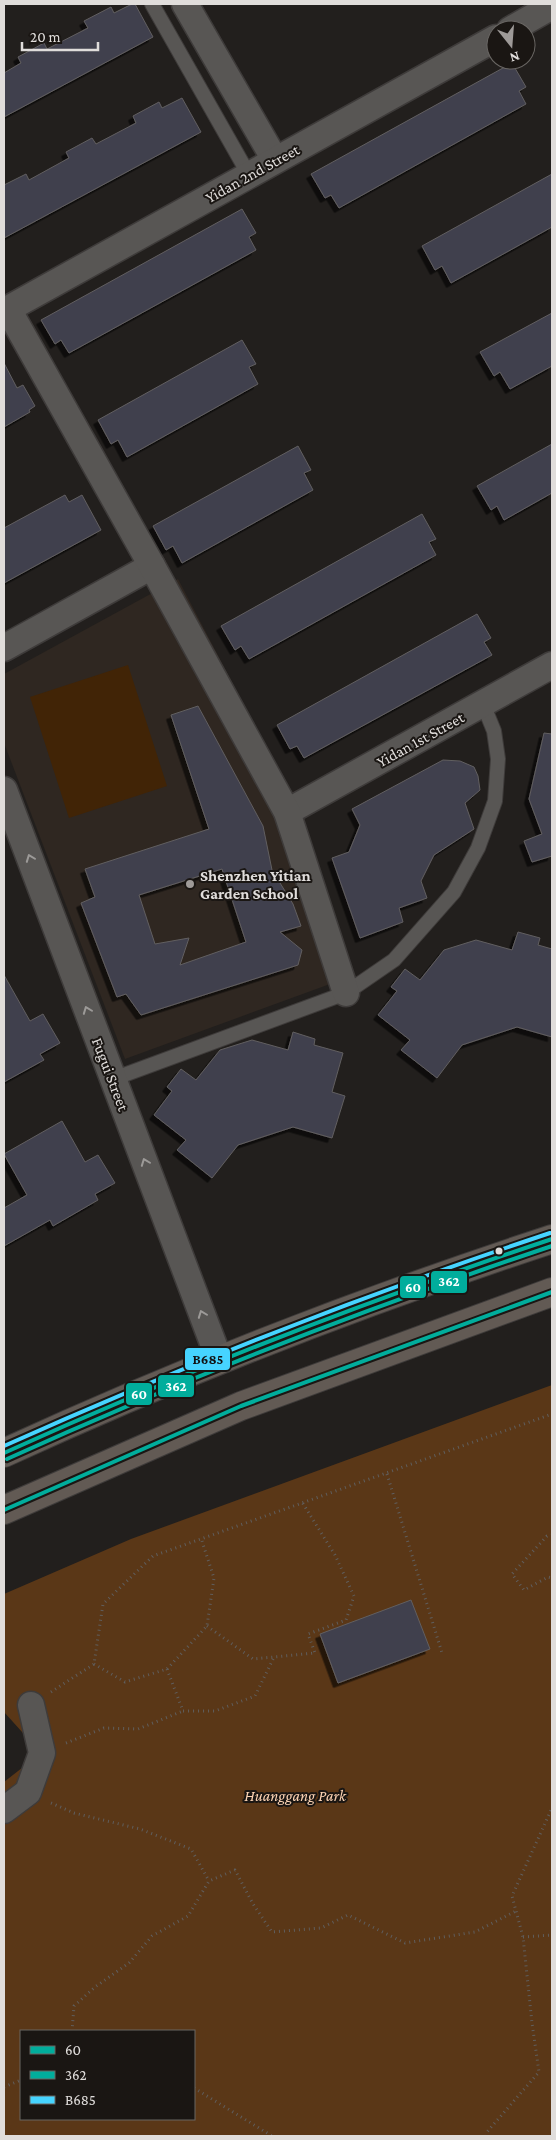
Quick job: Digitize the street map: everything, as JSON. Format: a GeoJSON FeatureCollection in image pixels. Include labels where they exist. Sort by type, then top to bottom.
{"type":"FeatureCollection","features":[{"type":"Feature","properties":{"kind":"main road"},"geometry":{"type":"LineString","coordinates":[[4,1453],[219,1359],[443,1275],[552,1239]]}},
{"type":"Feature","properties":{"kind":"main road"},"geometry":{"type":"LineString","coordinates":[[4,1510],[241,1406],[552,1292]]}},
{"type":"Feature","properties":{"kind":"street"},"geometry":{"type":"LineString","coordinates":[[185,4],[275,160]]}},
{"type":"Feature","properties":{"kind":"street"},"geometry":{"type":"LineString","coordinates":[[528,20],[552,6]]}},
{"type":"Feature","properties":{"kind":"street","name":"Yidan 2nd Street"},"geometry":{"type":"LineString","coordinates":[[152,566],[8,309],[486,44]]}},
{"type":"Feature","properties":{"kind":"street"},"geometry":{"type":"LineString","coordinates":[[4,648],[152,566],[287,812],[346,993]]}},
{"type":"Feature","properties":{"kind":"street","name":"Yidan 1st Street"},"geometry":{"type":"LineString","coordinates":[[287,812],[552,666]]}},
{"type":"Feature","properties":{"kind":"street","name":"Fugui Street"},"geometry":{"type":"LineString","coordinates":[[4,790],[219,1359]]}},
{"type":"Feature","properties":{"kind":"street"},"geometry":{"type":"LineString","coordinates":[[4,1810],[28,1792],[42,1753],[31,1706]]}},
{"type":"Feature","properties":{"kind":"lane"},"geometry":{"type":"LineString","coordinates":[[152,4],[249,175]]}},
{"type":"Feature","properties":{"kind":"lane"},"geometry":{"type":"LineString","coordinates":[[113,1079],[346,993],[394,960],[454,892],[478,848],[496,801],[498,759],[494,731],[482,704]]}},
{"type":"Feature","properties":{"kind":"path"},"geometry":{"type":"LineString","coordinates":[[31,1706],[94,1664],[103,1604],[153,1556],[552,1414]]}},
{"type":"Feature","properties":{"kind":"path"},"geometry":{"type":"LineString","coordinates":[[387,1474],[442,1653]]}},
{"type":"Feature","properties":{"kind":"path"},"geometry":{"type":"LineString","coordinates":[[207,1626],[253,1658],[314,1653],[308,1634],[346,1620],[354,1596],[335,1555],[302,1502]]}},
{"type":"Feature","properties":{"kind":"path"},"geometry":{"type":"LineString","coordinates":[[552,1535],[547,1536],[512,1574],[524,1590],[548,1577],[552,1578]]}},
{"type":"Feature","properties":{"kind":"path"},"geometry":{"type":"LineString","coordinates":[[94,1664],[125,1682],[168,1669],[207,1626],[214,1578],[201,1538]]}},
{"type":"Feature","properties":{"kind":"path"},"geometry":{"type":"LineString","coordinates":[[42,1753],[104,1728],[138,1729],[184,1711],[215,1711],[255,1696],[274,1657]]}},
{"type":"Feature","properties":{"kind":"path"},"geometry":{"type":"LineString","coordinates":[[168,1669],[184,1711]]}},
{"type":"Feature","properties":{"kind":"path"},"geometry":{"type":"LineString","coordinates":[[28,1792],[74,1813],[140,1829],[191,1849],[209,1881]]}},
{"type":"Feature","properties":{"kind":"path"},"geometry":{"type":"LineString","coordinates":[[486,2136],[487,2132],[539,2072],[523,1937],[512,1896],[552,1808]]}},
{"type":"Feature","properties":{"kind":"path"},"geometry":{"type":"LineString","coordinates":[[72,2030],[74,2006],[95,1987],[129,1963],[152,1936],[188,1916],[209,1881],[235,1870],[253,1904],[272,1932],[320,1928],[348,1915],[405,1942],[475,1932],[516,1911]]}},
{"type":"Feature","properties":{"kind":"path"},"geometry":{"type":"LineString","coordinates":[[523,1937],[552,1935]]}},
{"type":"Feature","properties":{"kind":"path"},"geometry":{"type":"LineString","coordinates":[[4,2087],[20,2080]]}},
{"type":"Feature","properties":{"kind":"path"},"geometry":{"type":"LineString","coordinates":[[195,2089],[272,2136]]}},
{"type":"Feature","properties":{"kind":"shaded area","name":"Shenzhen Yitian Garden School"},"geometry":{"type":"Polygon","coordinates":[[[178,579],[290,793],[352,976],[125,1059],[4,743],[4,674],[178,579]]]}},
{"type":"Feature","properties":{"kind":"shaded area"},"geometry":{"type":"Polygon","coordinates":[[[128,665],[167,786],[69,818],[30,697],[128,665]]]}},
{"type":"Feature","properties":{"kind":"green space","name":"Huanggang Park"},"geometry":{"type":"Polygon","coordinates":[[[552,1385],[552,2136],[4,2136],[4,1782],[41,1753],[4,1712],[4,1594],[131,1539],[552,1385]]]}},
{"type":"Feature","properties":{"kind":"building"},"geometry":{"type":"Polygon","coordinates":[[[135,4],[153,37],[4,117],[4,73],[21,63],[18,57],[44,43],[47,49],[88,28],[84,21],[111,7],[114,13],[135,4]]]}},
{"type":"Feature","properties":{"kind":"building"},"geometry":{"type":"Polygon","coordinates":[[[499,70],[516,70],[526,87],[519,91],[526,104],[339,208],[331,195],[325,198],[311,174],[499,70]]]}},
{"type":"Feature","properties":{"kind":"building"},"geometry":{"type":"Polygon","coordinates":[[[182,98],[201,132],[4,238],[4,185],[26,174],[29,180],[69,158],[66,152],[92,138],[96,144],[136,123],[133,116],[159,102],[162,108],[182,98]]]}},
{"type":"Feature","properties":{"kind":"building"},"geometry":{"type":"Polygon","coordinates":[[[552,174],[552,227],[451,283],[442,266],[435,270],[422,246],[552,174]]]}},
{"type":"Feature","properties":{"kind":"building"},"geometry":{"type":"Polygon","coordinates":[[[242,209],[256,233],[249,237],[256,250],[69,353],[61,340],[55,344],[41,320],[242,209]]]}},
{"type":"Feature","properties":{"kind":"building"},"geometry":{"type":"Polygon","coordinates":[[[552,313],[552,366],[510,389],[500,372],[494,376],[480,352],[552,313]]]}},
{"type":"Feature","properties":{"kind":"building"},"geometry":{"type":"Polygon","coordinates":[[[242,340],[256,364],[249,367],[258,384],[127,457],[118,440],[111,444],[98,420],[242,340]]]}},
{"type":"Feature","properties":{"kind":"building"},"geometry":{"type":"Polygon","coordinates":[[[4,363],[17,388],[23,385],[35,406],[29,410],[30,412],[4,427],[4,363]]]}},
{"type":"Feature","properties":{"kind":"building"},"geometry":{"type":"Polygon","coordinates":[[[552,444],[552,493],[504,520],[497,506],[491,510],[477,486],[552,444]]]}},
{"type":"Feature","properties":{"kind":"building"},"geometry":{"type":"Polygon","coordinates":[[[298,446],[311,470],[304,473],[313,490],[182,563],[173,546],[166,550],[153,526],[298,446]]]}},
{"type":"Feature","properties":{"kind":"building"},"geometry":{"type":"Polygon","coordinates":[[[65,495],[69,502],[82,495],[101,530],[4,583],[4,528],[65,495]]]}},
{"type":"Feature","properties":{"kind":"building"},"geometry":{"type":"Polygon","coordinates":[[[422,514],[436,539],[429,542],[436,555],[249,659],[241,646],[235,650],[221,626],[422,514]]]}},
{"type":"Feature","properties":{"kind":"building"},"geometry":{"type":"Polygon","coordinates":[[[477,614],[491,638],[484,642],[492,655],[304,758],[297,746],[290,749],[277,725],[477,614]]]}},
{"type":"Feature","properties":{"kind":"building"},"geometry":{"type":"Polygon","coordinates":[[[198,706],[263,826],[272,870],[293,904],[301,926],[280,932],[302,950],[298,965],[141,1015],[126,994],[117,997],[81,903],[95,897],[85,869],[209,829],[171,715],[198,706]],[[222,869],[139,895],[155,944],[189,938],[180,965],[246,942],[222,869]]]}},
{"type":"Feature","properties":{"kind":"building"},"geometry":{"type":"Polygon","coordinates":[[[544,733],[552,734],[552,856],[532,862],[524,841],[542,834],[529,799],[544,733]]]}},
{"type":"Feature","properties":{"kind":"building"},"geometry":{"type":"Polygon","coordinates":[[[443,760],[460,761],[474,767],[478,776],[480,790],[465,803],[474,829],[434,855],[421,881],[427,898],[399,908],[403,922],[360,938],[332,858],[349,852],[360,825],[352,809],[443,760]]]}},
{"type":"Feature","properties":{"kind":"building"},"geometry":{"type":"Polygon","coordinates":[[[518,932],[540,938],[538,945],[552,949],[552,1037],[517,1027],[462,1045],[437,1078],[401,1050],[410,1040],[378,1015],[397,991],[391,987],[405,969],[420,980],[444,950],[476,940],[512,950],[518,932]]]}},
{"type":"Feature","properties":{"kind":"building"},"geometry":{"type":"Polygon","coordinates":[[[4,975],[30,1021],[43,1014],[60,1043],[40,1054],[44,1060],[4,1082],[4,975]]]}},
{"type":"Feature","properties":{"kind":"building"},"geometry":{"type":"Polygon","coordinates":[[[293,1032],[315,1039],[314,1045],[343,1053],[332,1092],[345,1096],[332,1138],[293,1127],[238,1145],[212,1178],[177,1150],[186,1140],[154,1115],[172,1091],[167,1087],[181,1069],[196,1080],[220,1050],[252,1040],[288,1050],[293,1032]]]}},
{"type":"Feature","properties":{"kind":"building"},"geometry":{"type":"Polygon","coordinates":[[[62,1121],[85,1162],[98,1155],[115,1183],[95,1194],[98,1200],[53,1226],[50,1220],[4,1246],[4,1208],[27,1195],[4,1154],[62,1121]]]}},
{"type":"Feature","properties":{"kind":"building"},"geometry":{"type":"Polygon","coordinates":[[[411,1600],[430,1649],[338,1683],[320,1634],[411,1600]]]}},
{"type":"Feature","properties":{"kind":"transit line","name":"B685"},"geometry":{"type":"LineString","coordinates":[[4,1446],[71,1416],[274,1333],[411,1281],[550,1233]]}},
{"type":"Feature","properties":{"kind":"transit line","name":"60"},"geometry":{"type":"LineString","coordinates":[[4,1453],[139,1394],[275,1339],[413,1287],[552,1239]]}},
{"type":"Feature","properties":{"kind":"transit line","name":"362"},"geometry":{"type":"LineString","coordinates":[[7,1459],[141,1400],[277,1345],[414,1294],[552,1246]]}},
{"type":"Feature","properties":{"kind":"transit line","name":"60"},"geometry":{"type":"LineString","coordinates":[[4,1510],[241,1406],[552,1292]]}},
{"type":"Feature","properties":{"kind":"place","name":"Shenzhen Yitian Garden School"},"geometry":{"type":"Point","coordinates":[190,884]}}]}
